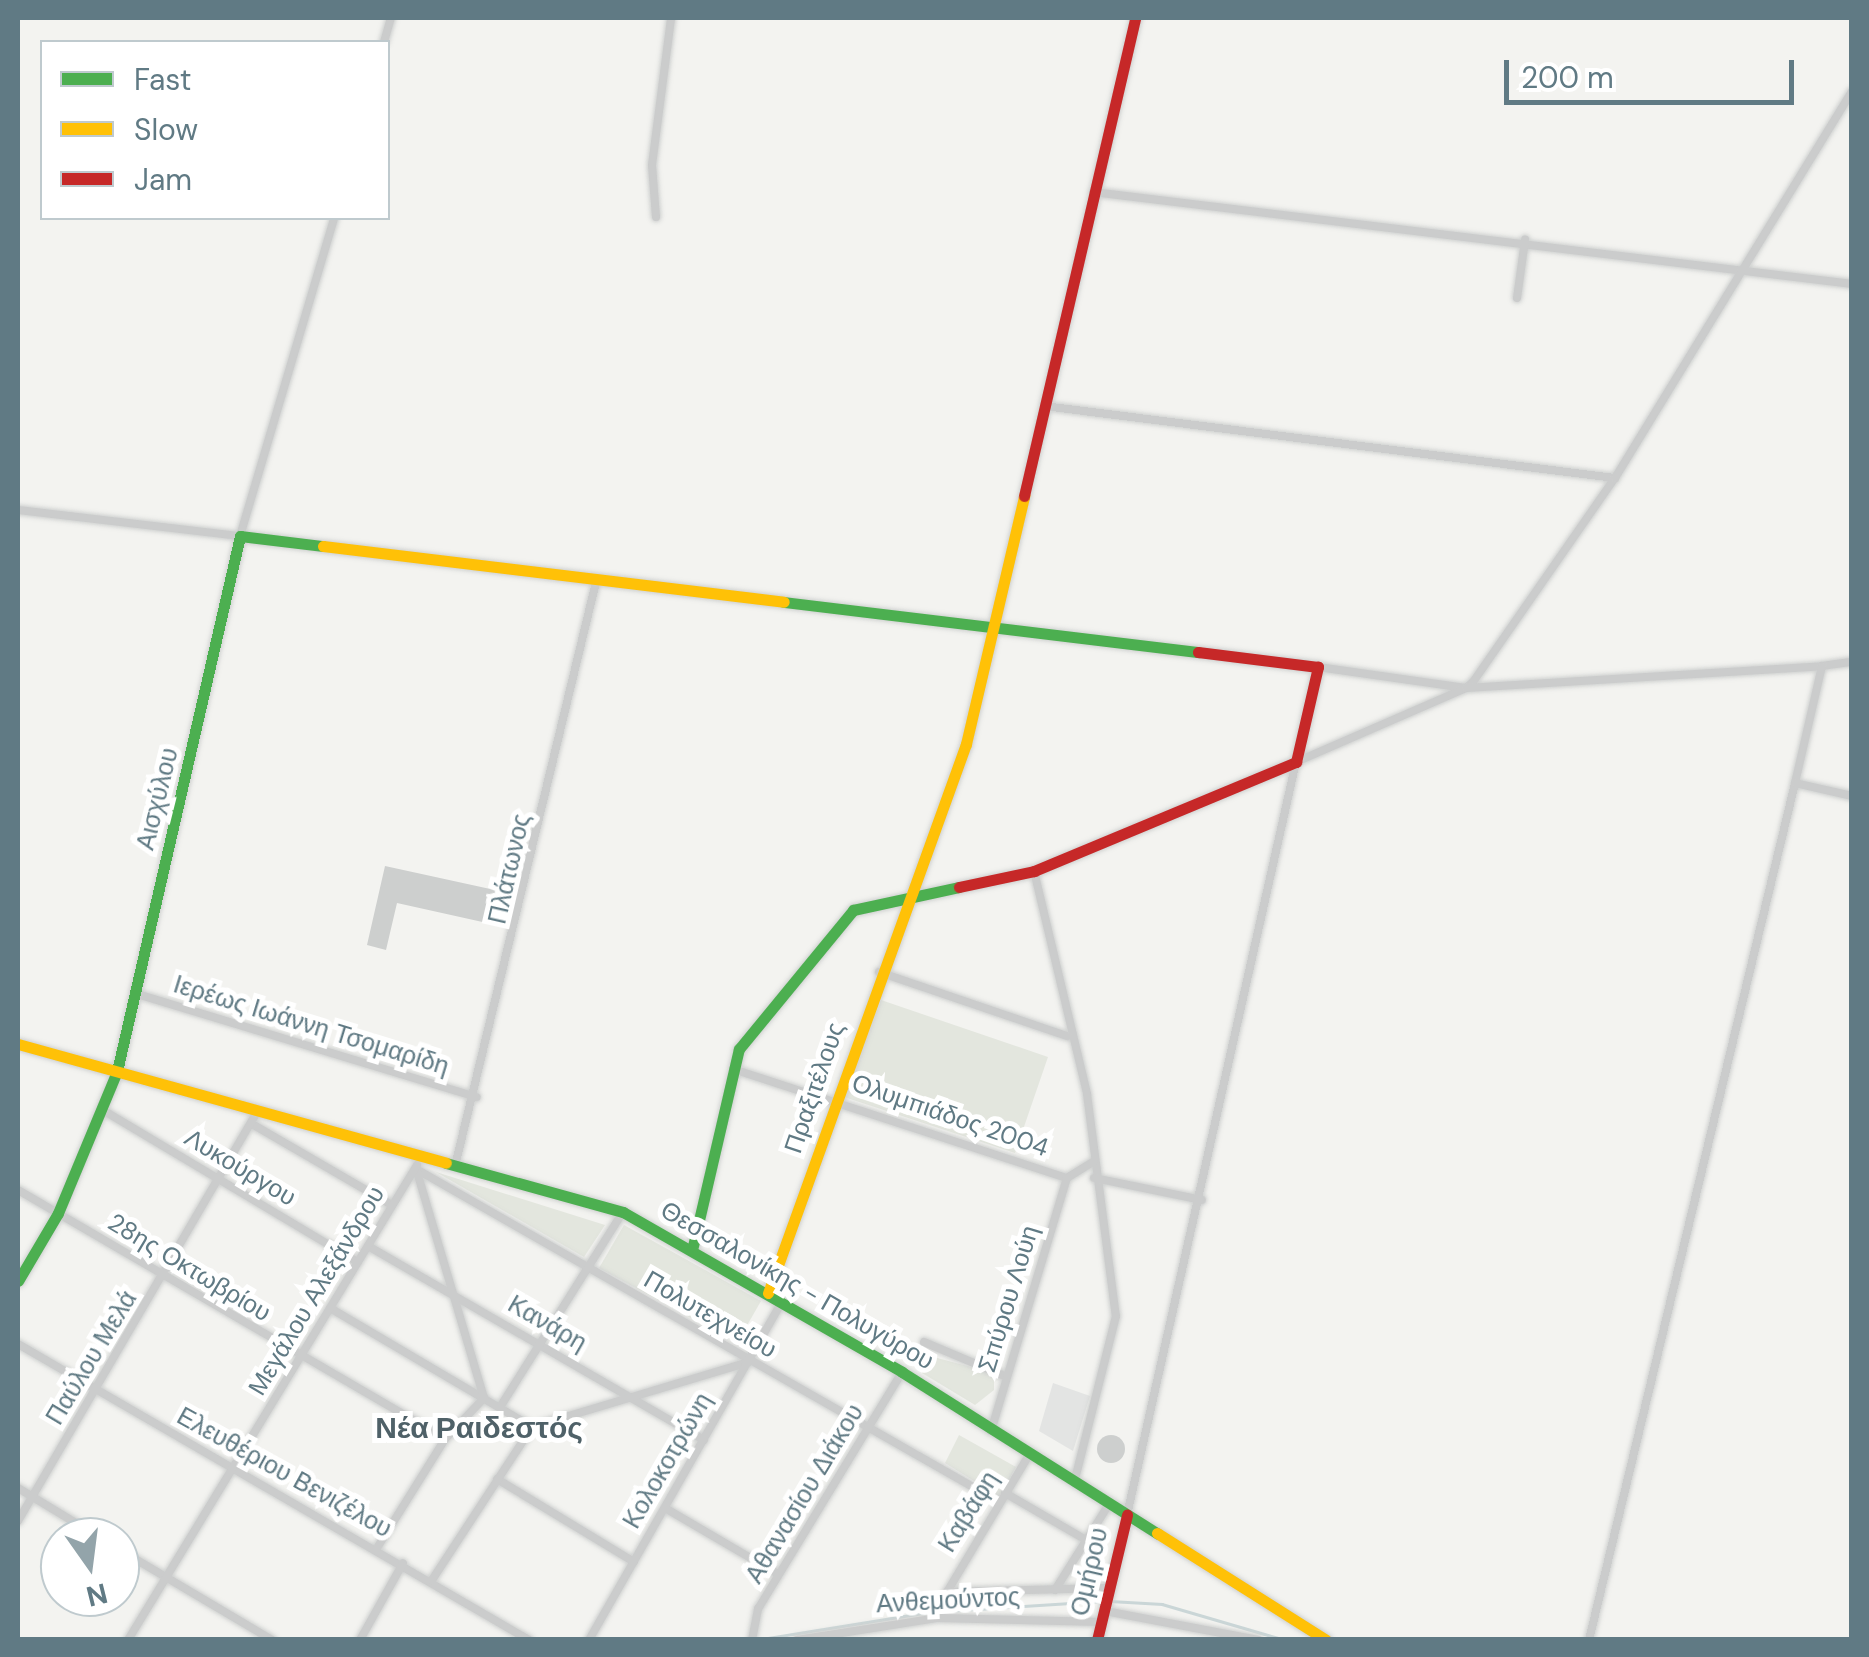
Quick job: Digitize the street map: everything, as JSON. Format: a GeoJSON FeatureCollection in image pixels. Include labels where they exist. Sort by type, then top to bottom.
{"type":"FeatureCollection","features":[{"type":"Feature","properties":{"kind":"street"},"geometry":{"type":"LineString","coordinates":[[656,216],[652,165],[671,18]]}},
{"type":"Feature","properties":{"kind":"street","name":"Πραξιτέλους"},"geometry":{"type":"LineString","coordinates":[[768,1294],[906,898],[957,773],[994,630],[1089,192],[1135,18]]}},
{"type":"Feature","properties":{"kind":"street"},"geometry":{"type":"LineString","coordinates":[[693,1246],[739,1049],[853,910],[1034,871],[1466,688],[1615,478],[1852,92]]}},
{"type":"Feature","properties":{"kind":"street"},"geometry":{"type":"LineString","coordinates":[[1089,192],[1525,240],[1742,274],[1852,284]]}},
{"type":"Feature","properties":{"kind":"street"},"geometry":{"type":"LineString","coordinates":[[240,536],[333,220]]}},
{"type":"Feature","properties":{"kind":"street"},"geometry":{"type":"LineString","coordinates":[[1517,298],[1525,240]]}},
{"type":"Feature","properties":{"kind":"street"},"geometry":{"type":"LineString","coordinates":[[1044,406],[1615,478]]}},
{"type":"Feature","properties":{"kind":"street"},"geometry":{"type":"LineString","coordinates":[[18,510],[1466,688],[1852,662]]}},
{"type":"Feature","properties":{"kind":"street","name":"Αισχύλου"},"geometry":{"type":"LineString","coordinates":[[18,1281],[58,1213],[117,1072],[240,536]]}},
{"type":"Feature","properties":{"kind":"street","name":"Πλάτωνος"},"geometry":{"type":"LineString","coordinates":[[456,1162],[477,1097],[596,582]]}},
{"type":"Feature","properties":{"kind":"street"},"geometry":{"type":"LineString","coordinates":[[1589,1640],[1822,666]]}},
{"type":"Feature","properties":{"kind":"street"},"geometry":{"type":"LineString","coordinates":[[1127,1516],[1202,1200],[1318,667]]}},
{"type":"Feature","properties":{"kind":"street"},"geometry":{"type":"LineString","coordinates":[[1795,782],[1852,796]]}},
{"type":"Feature","properties":{"kind":"street"},"geometry":{"type":"LineString","coordinates":[[1034,871],[1067,1036],[1086,1094],[1094,1178],[1116,1316],[1074,1483]]}},
{"type":"Feature","properties":{"kind":"street"},"geometry":{"type":"LineString","coordinates":[[880,972],[1067,1036]]}},
{"type":"Feature","properties":{"kind":"street","name":"Ιερέως Ιωάννη Τσομαρίδη"},"geometry":{"type":"LineString","coordinates":[[134,993],[477,1097]]}},
{"type":"Feature","properties":{"kind":"street","name":"Θεσσαλονίκης - Πολυγύρου"},"geometry":{"type":"LineString","coordinates":[[18,1044],[456,1162],[623,1212],[693,1246],[902,1372],[1108,1506],[1326,1640]]}},
{"type":"Feature","properties":{"kind":"street","name":"Ολυμπιάδος 2004"},"geometry":{"type":"LineString","coordinates":[[732,1069],[836,1098],[1066,1178],[1092,1162]]}},
{"type":"Feature","properties":{"kind":"street","name":"Λυκούργου"},"geometry":{"type":"LineString","coordinates":[[101,1110],[358,1262]]}},
{"type":"Feature","properties":{"kind":"street","name":"Παύλου Μελά"},"geometry":{"type":"LineString","coordinates":[[18,1521],[222,1179],[258,1110]]}},
{"type":"Feature","properties":{"kind":"street"},"geometry":{"type":"LineString","coordinates":[[252,1124],[392,1205]]}},
{"type":"Feature","properties":{"kind":"street"},"geometry":{"type":"LineString","coordinates":[[420,1153],[416,1169],[484,1398]]}},
{"type":"Feature","properties":{"kind":"street","name":"Μεγάλου Αλεξάνδρου"},"geometry":{"type":"LineString","coordinates":[[128,1640],[416,1169]]}},
{"type":"Feature","properties":{"kind":"street","name":"Πολυτεχνείου"},"geometry":{"type":"LineString","coordinates":[[416,1169],[748,1362],[1086,1540]]}},
{"type":"Feature","properties":{"kind":"street","name":"Σπύρου Λούη"},"geometry":{"type":"LineString","coordinates":[[991,1431],[1066,1178]]}},
{"type":"Feature","properties":{"kind":"street"},"geometry":{"type":"LineString","coordinates":[[1094,1178],[1202,1200]]}},
{"type":"Feature","properties":{"kind":"street","name":"28ης Οκτωβρίου"},"geometry":{"type":"LineString","coordinates":[[18,1190],[300,1358],[445,1439]]}},
{"type":"Feature","properties":{"kind":"street"},"geometry":{"type":"LineString","coordinates":[[502,1404],[623,1212]]}},
{"type":"Feature","properties":{"kind":"street","name":"Κανάρη"},"geometry":{"type":"LineString","coordinates":[[368,1246],[542,1343],[704,1440]]}},
{"type":"Feature","properties":{"kind":"street","name":"Κολοκοτρώνη"},"geometry":{"type":"LineString","coordinates":[[589,1640],[782,1302]]}},
{"type":"Feature","properties":{"kind":"street"},"geometry":{"type":"LineString","coordinates":[[330,1308],[484,1398],[502,1404],[532,1427]]}},
{"type":"Feature","properties":{"kind":"street"},"geometry":{"type":"LineString","coordinates":[[924,1342],[1007,1377]]}},
{"type":"Feature","properties":{"kind":"street","name":"Ελευθέριου Βενιζέλου"},"geometry":{"type":"LineString","coordinates":[[18,1344],[378,1548],[529,1640]]}},
{"type":"Feature","properties":{"kind":"street"},"geometry":{"type":"LineString","coordinates":[[432,1580],[532,1427],[748,1362]]}},
{"type":"Feature","properties":{"kind":"street","name":"Αθανασίου Διάκου"},"geometry":{"type":"LineString","coordinates":[[752,1640],[778,1574],[902,1372]]}},
{"type":"Feature","properties":{"kind":"street"},"geometry":{"type":"LineString","coordinates":[[378,1548],[445,1439],[484,1398]]}},
{"type":"Feature","properties":{"kind":"street","name":"Καβάφη"},"geometry":{"type":"LineString","coordinates":[[947,1592],[1029,1455]]}},
{"type":"Feature","properties":{"kind":"street"},"geometry":{"type":"LineString","coordinates":[[496,1479],[634,1562]]}},
{"type":"Feature","properties":{"kind":"street"},"geometry":{"type":"LineString","coordinates":[[18,1488],[66,1517]]}},
{"type":"Feature","properties":{"kind":"street"},"geometry":{"type":"LineString","coordinates":[[1056,1590],[1108,1506]]}},
{"type":"Feature","properties":{"kind":"street"},"geometry":{"type":"LineString","coordinates":[[665,1508],[778,1574]]}},
{"type":"Feature","properties":{"kind":"street","name":"Ομήρου"},"geometry":{"type":"LineString","coordinates":[[1097,1640],[1106,1588],[1127,1516]]}},
{"type":"Feature","properties":{"kind":"street"},"geometry":{"type":"LineString","coordinates":[[140,1562],[272,1640]]}},
{"type":"Feature","properties":{"kind":"street"},"geometry":{"type":"LineString","coordinates":[[360,1640],[403,1563]]}},
{"type":"Feature","properties":{"kind":"street","name":"Ανθεμούντος"},"geometry":{"type":"LineString","coordinates":[[947,1592],[1106,1588]]}},
{"type":"Feature","properties":{"kind":"street","name":"Ανθεμούντος"},"geometry":{"type":"LineString","coordinates":[[797,1640],[938,1618],[1103,1616],[1258,1640]]}},
{"type":"Feature","properties":{"kind":"shaded area"},"geometry":{"type":"Polygon","coordinates":[[[881,1000],[1048,1057],[1015,1153],[844,1097],[881,1000]]]}},
{"type":"Feature","properties":{"kind":"shaded area"},"geometry":{"type":"Polygon","coordinates":[[[436,1172],[605,1225],[584,1257],[436,1172]]]}},
{"type":"Feature","properties":{"kind":"shaded area"},"geometry":{"type":"Polygon","coordinates":[[[624,1225],[761,1301],[737,1343],[599,1268],[624,1225]]]}},
{"type":"Feature","properties":{"kind":"shaded area"},"geometry":{"type":"Polygon","coordinates":[[[922,1354],[994,1373],[994,1390],[975,1405],[922,1373],[922,1354]]]}},
{"type":"Feature","properties":{"kind":"shaded area"},"geometry":{"type":"Polygon","coordinates":[[[1053,1383],[1090,1396],[1073,1451],[1039,1431],[1053,1383]]]}},
{"type":"Feature","properties":{"kind":"shaded area"},"geometry":{"type":"Polygon","coordinates":[[[959,1435],[1016,1467],[1000,1497],[945,1463],[959,1435]]]}},
{"type":"Feature","properties":{"kind":"building"},"geometry":{"type":"Polygon","coordinates":[[[385,866],[504,892],[496,925],[397,903],[386,950],[367,945],[385,866]]]}},
{"type":"Feature","properties":{"kind":"building"},"geometry":{"type":"Polygon","coordinates":[[[1111,1435],[1121,1439],[1125,1449],[1121,1459],[1111,1463],[1101,1459],[1097,1449],[1101,1439],[1111,1435]]]}},
{"type":"Feature","properties":{"kind":"waterway"},"geometry":{"type":"LineString","coordinates":[[756,1640],[929,1612],[1102,1601]]}},
{"type":"Feature","properties":{"kind":"waterway"},"geometry":{"type":"LineString","coordinates":[[1110,1601],[1162,1604],[1285,1640]]}},
{"type":"Feature","properties":{"kind":"traffic: fast"},"geometry":{"type":"LineString","coordinates":[[18,1281],[58,1213],[117,1071],[240,536],[323,546]]}},
{"type":"Feature","properties":{"kind":"traffic: fast"},"geometry":{"type":"LineString","coordinates":[[784,602],[1198,652]]}},
{"type":"Feature","properties":{"kind":"traffic: fast"},"geometry":{"type":"LineString","coordinates":[[693,1246],[739,1049],[853,910],[959,887]]}},
{"type":"Feature","properties":{"kind":"traffic: fast"},"geometry":{"type":"LineString","coordinates":[[446,1163],[623,1212],[902,1372],[1157,1533]]}},
{"type":"Feature","properties":{"kind":"traffic: slow"},"geometry":{"type":"LineString","coordinates":[[768,1293],[966,744],[1024,496]]}},
{"type":"Feature","properties":{"kind":"traffic: slow"},"geometry":{"type":"LineString","coordinates":[[323,546],[784,602]]}},
{"type":"Feature","properties":{"kind":"traffic: slow"},"geometry":{"type":"LineString","coordinates":[[18,1044],[446,1163]]}},
{"type":"Feature","properties":{"kind":"traffic: slow"},"geometry":{"type":"LineString","coordinates":[[1157,1533],[1326,1640]]}},
{"type":"Feature","properties":{"kind":"traffic: jam"},"geometry":{"type":"LineString","coordinates":[[1024,496],[1135,18]]}},
{"type":"Feature","properties":{"kind":"traffic: jam"},"geometry":{"type":"LineString","coordinates":[[959,887],[1034,871],[1296,762],[1318,667],[1198,652]]}},
{"type":"Feature","properties":{"kind":"traffic: jam"},"geometry":{"type":"LineString","coordinates":[[1097,1640],[1127,1515]]}},
{"type":"Feature","properties":{"kind":"district","name":"Νέα Ραιδεστός"},"geometry":{"type":"Point","coordinates":[479,1428]}}]}
